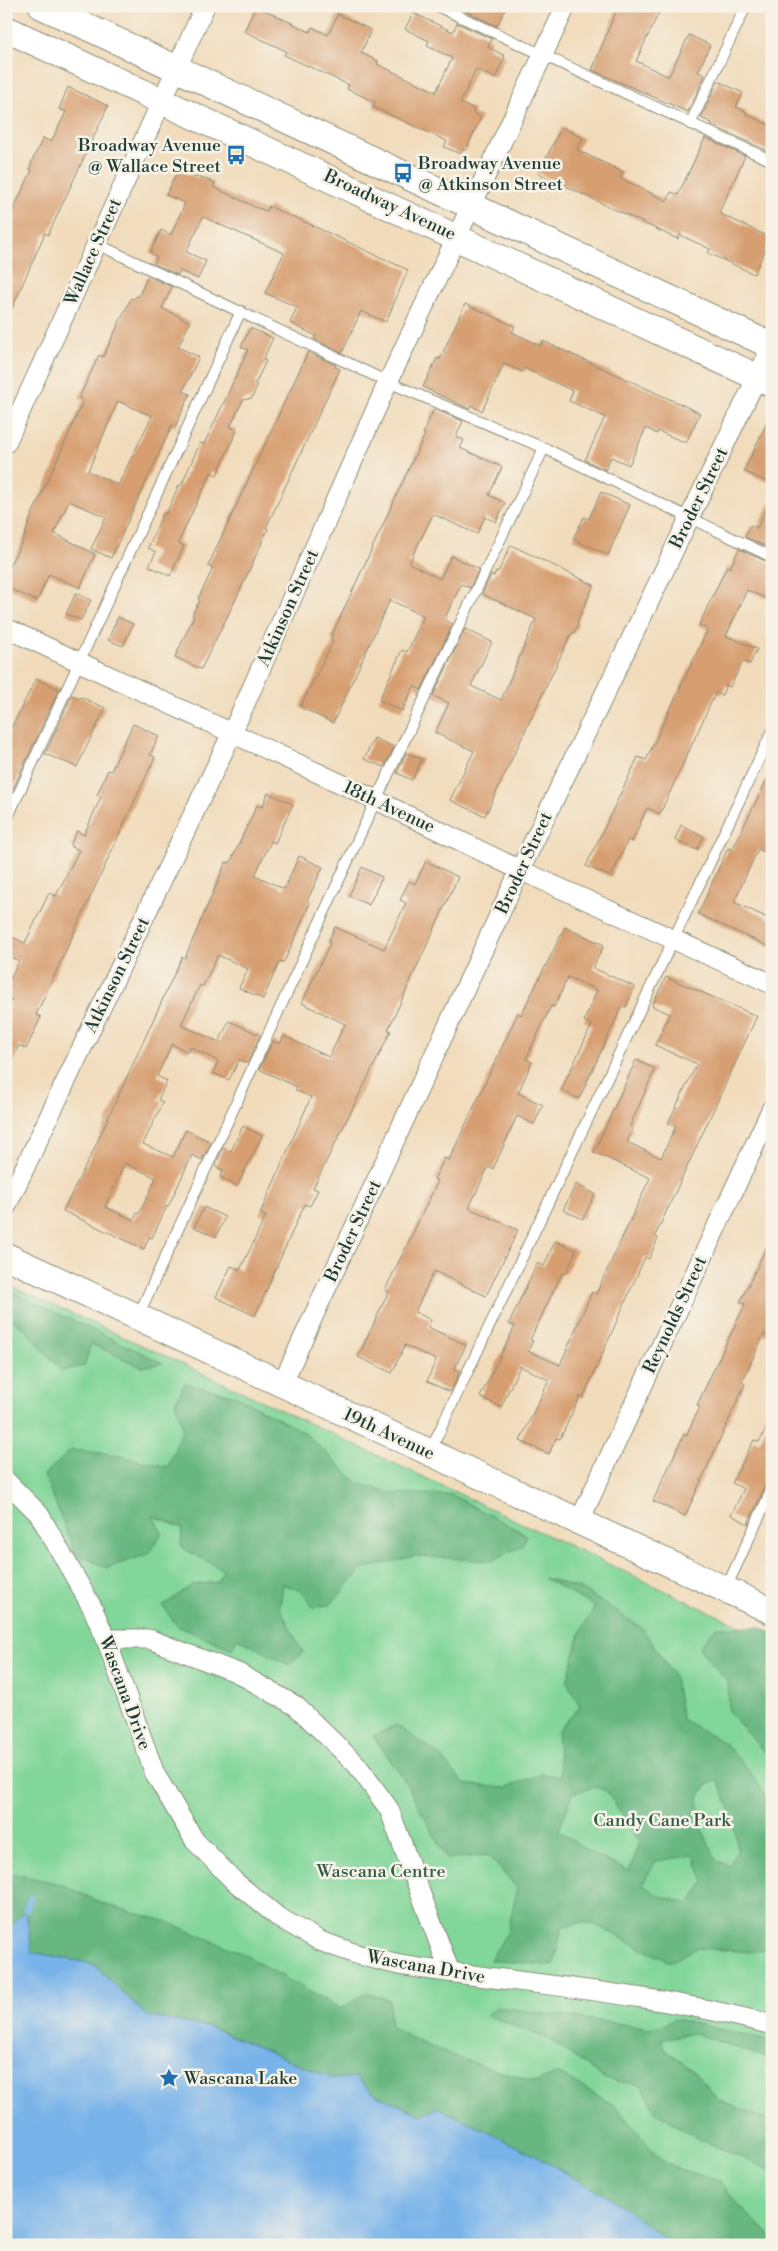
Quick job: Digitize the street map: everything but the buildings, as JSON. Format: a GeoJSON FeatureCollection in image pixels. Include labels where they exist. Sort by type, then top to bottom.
{"type":"FeatureCollection","features":[{"type":"Feature","properties":{"kind":"street","name":"Broadway Avenue"},"geometry":{"type":"LineString","coordinates":[[42,6],[772,346]]}},
{"type":"Feature","properties":{"kind":"street","name":"Wallace Street"},"geometry":{"type":"LineString","coordinates":[[6,443],[205,6]]}},
{"type":"Feature","properties":{"kind":"street","name":"Atkinson Street"},"geometry":{"type":"LineString","coordinates":[[6,1207],[232,733],[388,382],[566,6]]}},
{"type":"Feature","properties":{"kind":"street","name":"Broadway Avenue"},"geometry":{"type":"LineString","coordinates":[[8,34],[162,100],[764,380]]}},
{"type":"Feature","properties":{"kind":"street","name":"Broder Street"},"geometry":{"type":"LineString","coordinates":[[282,1384],[520,870],[690,518],[764,380],[772,346]]}},
{"type":"Feature","properties":{"kind":"street","name":"18th Avenue"},"geometry":{"type":"LineString","coordinates":[[6,628],[376,800],[520,870],[772,984]]}},
{"type":"Feature","properties":{"kind":"street","name":"Reynolds Street"},"geometry":{"type":"LineString","coordinates":[[579,1522],[772,1108]]}},
{"type":"Feature","properties":{"kind":"street","name":"19th Avenue"},"geometry":{"type":"LineString","coordinates":[[6,1256],[772,1611]]}},
{"type":"Feature","properties":{"kind":"street","name":"Wascana Drive"},"geometry":{"type":"LineString","coordinates":[[6,1481],[39,1514],[92,1607],[106,1639],[132,1714],[156,1774],[195,1841],[234,1881],[278,1917],[320,1941],[359,1955],[399,1965],[670,2003],[727,2013],[772,2025]]}},
{"type":"Feature","properties":{"kind":"street"},"geometry":{"type":"LineString","coordinates":[[106,1639],[149,1639],[238,1673],[296,1706],[357,1765],[389,1809],[450,1972]]}},
{"type":"Feature","properties":{"kind":"lane"},"geometry":{"type":"LineString","coordinates":[[437,6],[772,161]]}},
{"type":"Feature","properties":{"kind":"lane"},"geometry":{"type":"LineString","coordinates":[[690,124],[746,6]]}},
{"type":"Feature","properties":{"kind":"lane"},"geometry":{"type":"LineString","coordinates":[[96,244],[388,382],[544,448],[772,557]]}},
{"type":"Feature","properties":{"kind":"lane"},"geometry":{"type":"LineString","coordinates":[[6,821],[241,311]]}},
{"type":"Feature","properties":{"kind":"lane"},"geometry":{"type":"LineString","coordinates":[[137,1317],[376,800],[544,448]]}},
{"type":"Feature","properties":{"kind":"lane"},"geometry":{"type":"LineString","coordinates":[[429,1452],[772,732]]}},
{"type":"Feature","properties":{"kind":"lane"},"geometry":{"type":"LineString","coordinates":[[725,1589],[772,1489]]}},
{"type":"Feature","properties":{"kind":"green space","name":"Wascana Centre"},"geometry":{"type":"Polygon","coordinates":[[[6,1284],[181,1363],[772,1641],[772,2245],[6,2245],[6,1284]]]}},
{"type":"Feature","properties":{"kind":"green space"},"geometry":{"type":"Polygon","coordinates":[[[6,1289],[163,1363],[142,1367],[91,1344],[84,1366],[62,1371],[25,1329],[6,1315],[6,1289]]]}},
{"type":"Feature","properties":{"kind":"green space"},"geometry":{"type":"Polygon","coordinates":[[[185,1383],[236,1396],[305,1433],[357,1482],[388,1493],[452,1495],[527,1535],[522,1546],[491,1561],[415,1556],[362,1569],[330,1605],[313,1607],[303,1592],[283,1584],[280,1608],[303,1653],[289,1665],[237,1638],[232,1649],[177,1626],[163,1606],[192,1585],[218,1582],[223,1570],[181,1547],[182,1528],[153,1516],[162,1533],[148,1554],[107,1568],[76,1554],[44,1475],[71,1450],[112,1454],[168,1467],[183,1427],[175,1402],[185,1383]]]}},
{"type":"Feature","properties":{"kind":"green space","name":"Candy Cane Park"},"geometry":{"type":"Polygon","coordinates":[[[544,1578],[581,1589],[642,1628],[674,1676],[682,1719],[724,1743],[745,1766],[772,1804],[772,1947],[752,1952],[697,1948],[670,1962],[595,1925],[582,1922],[562,1928],[554,1966],[490,1960],[508,1931],[517,1888],[488,1855],[447,1859],[403,1778],[373,1736],[396,1725],[440,1755],[464,1784],[505,1788],[542,1774],[561,1777],[557,1732],[580,1706],[567,1682],[580,1633],[595,1607],[544,1578]],[[718,1780],[706,1786],[698,1799],[703,1831],[716,1859],[729,1866],[738,1849],[731,1812],[718,1780]],[[595,1787],[573,1793],[559,1830],[590,1853],[629,1871],[640,1843],[607,1791],[595,1787]],[[694,1855],[656,1861],[643,1883],[656,1895],[690,1904],[704,1882],[694,1855]]]}},
{"type":"Feature","properties":{"kind":"green space"},"geometry":{"type":"Polygon","coordinates":[[[716,1627],[761,1627],[772,1633],[772,1761],[729,1712],[728,1683],[699,1648],[716,1627]]]}},
{"type":"Feature","properties":{"kind":"green space"},"geometry":{"type":"Polygon","coordinates":[[[6,1872],[61,1884],[104,1904],[165,1921],[239,1952],[341,2009],[366,1992],[389,2000],[391,2027],[425,2045],[462,2059],[537,2082],[558,2073],[614,2105],[661,2160],[679,2169],[720,2181],[744,2211],[772,2236],[772,2245],[673,2245],[617,2202],[534,2155],[437,2107],[421,2115],[373,2093],[356,2077],[334,2079],[212,2028],[147,2016],[93,1964],[32,1952],[26,1910],[6,1930],[6,1872]]]}},
{"type":"Feature","properties":{"kind":"green space"},"geometry":{"type":"Polygon","coordinates":[[[497,2007],[652,2028],[676,2019],[772,2041],[772,2060],[694,2033],[661,2039],[665,2049],[696,2073],[718,2100],[772,2122],[772,2171],[701,2140],[656,2112],[641,2085],[605,2079],[549,2039],[486,2015],[497,2007]]]}},
{"type":"Feature","properties":{"kind":"water","name":"Wascana Lake"},"geometry":{"type":"Polygon","coordinates":[[[26,1910],[32,1952],[93,1964],[147,2016],[212,2028],[334,2079],[356,2077],[373,2093],[421,2115],[437,2107],[534,2155],[617,2202],[673,2245],[6,2245],[6,1930],[26,1910]]]}},
{"type":"Feature","properties":{"kind":"waterway"},"geometry":{"type":"LineString","coordinates":[[26,1910],[30,1898]]}},
{"type":"Feature","properties":{"kind":"place","name":"Broadway Avenue @ Wallace Street"},"geometry":{"type":"Point","coordinates":[236,155]}},
{"type":"Feature","properties":{"kind":"place","name":"Broadway Avenue @ Atkinson Street"},"geometry":{"type":"Point","coordinates":[403,173]}},
{"type":"Feature","properties":{"kind":"place","name":"Wascana Lake"},"geometry":{"type":"Point","coordinates":[169,2078]}}]}
